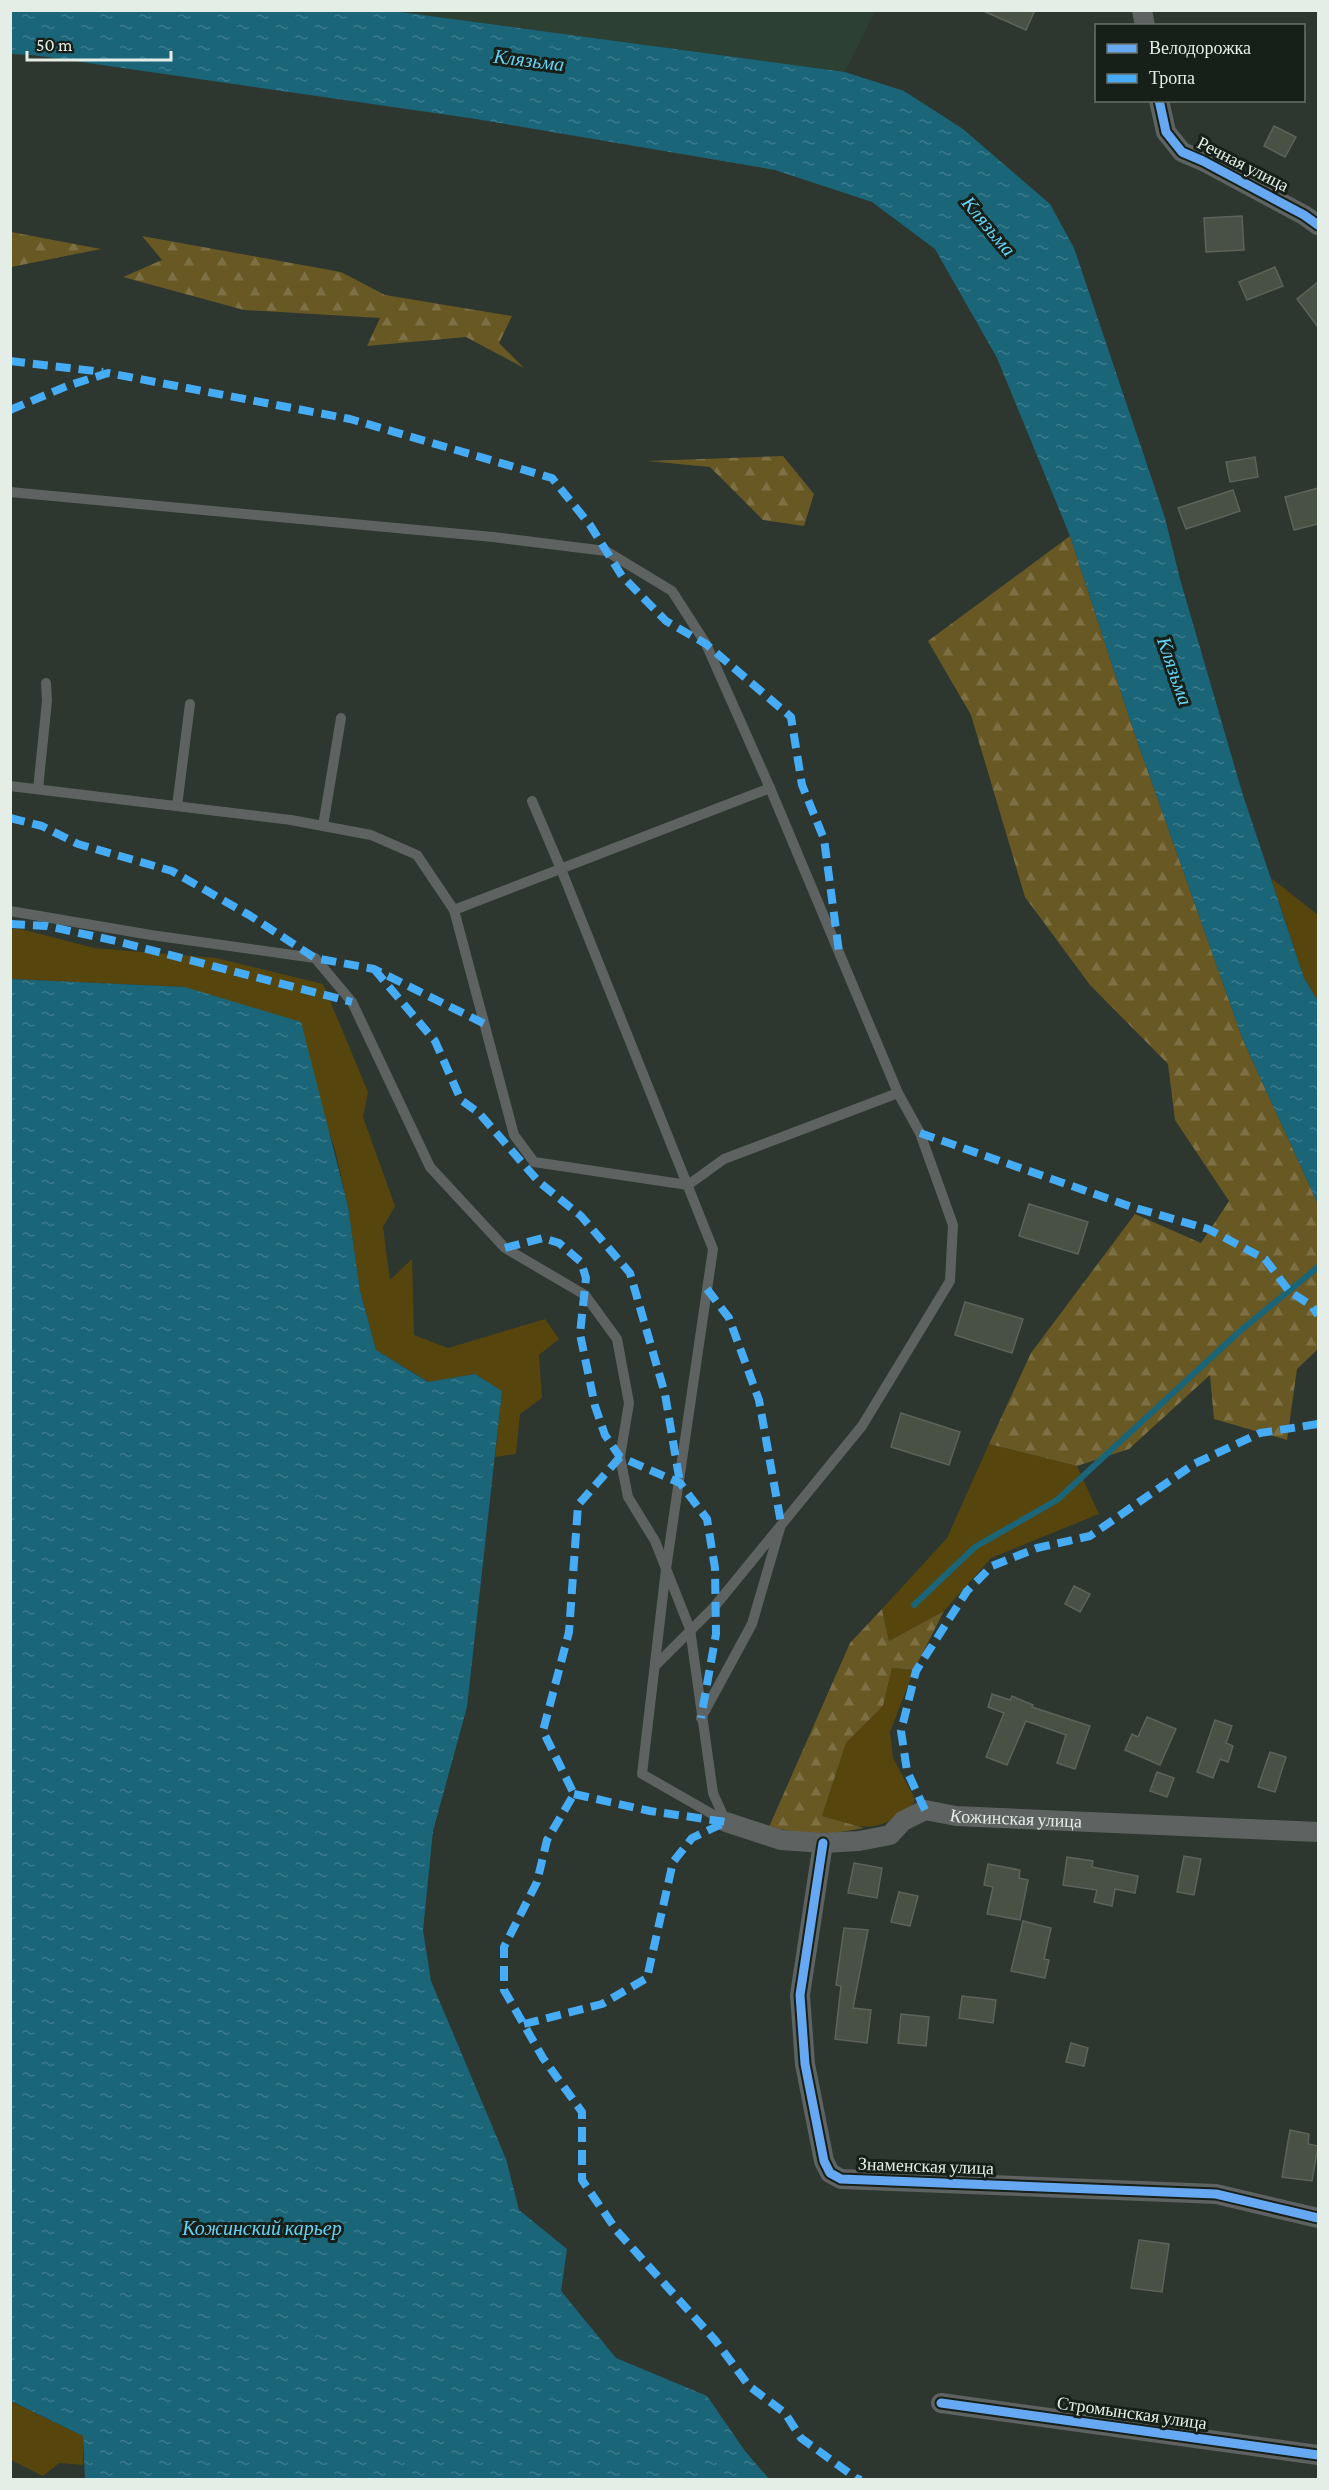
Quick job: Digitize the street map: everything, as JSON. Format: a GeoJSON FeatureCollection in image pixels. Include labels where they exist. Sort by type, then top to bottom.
{"type":"FeatureCollection","features":[{"type":"Feature","properties":{"kind":"street","name":"Речная улица"},"geometry":{"type":"LineString","coordinates":[[1160,102],[1166,132],[1182,152],[1304,215],[1318,225]]}},
{"type":"Feature","properties":{"kind":"street","name":"Кожинская улица"},"geometry":{"type":"LineString","coordinates":[[726,1822],[781,1840],[823,1843],[859,1841],[890,1835],[903,1821],[925,1810],[956,1816],[1318,1832]]}},
{"type":"Feature","properties":{"kind":"street","name":"Знаменская улица"},"geometry":{"type":"LineString","coordinates":[[823,1843],[800,1995],[805,2064],[824,2161],[830,2173],[841,2179],[1216,2194],[1318,2218]]}},
{"type":"Feature","properties":{"kind":"street","name":"Стромынская улица"},"geometry":{"type":"LineString","coordinates":[[941,2403],[1318,2455]]}},
{"type":"Feature","properties":{"kind":"lane"},"geometry":{"type":"LineString","coordinates":[[10,492],[493,537],[606,550],[672,591],[706,644],[770,788],[898,1093],[920,1133],[953,1225],[951,1281],[862,1426],[715,1606],[655,1666]]}},
{"type":"Feature","properties":{"kind":"lane"},"geometry":{"type":"LineString","coordinates":[[38,789],[47,701],[46,683]]}},
{"type":"Feature","properties":{"kind":"lane"},"geometry":{"type":"LineString","coordinates":[[177,806],[190,704]]}},
{"type":"Feature","properties":{"kind":"lane"},"geometry":{"type":"LineString","coordinates":[[323,826],[340,718]]}},
{"type":"Feature","properties":{"kind":"lane"},"geometry":{"type":"LineString","coordinates":[[10,786],[323,826],[371,836],[417,855],[454,910],[514,1135],[534,1162],[688,1185],[724,1159],[898,1093]]}},
{"type":"Feature","properties":{"kind":"lane"},"geometry":{"type":"LineString","coordinates":[[454,910],[770,788]]}},
{"type":"Feature","properties":{"kind":"lane"},"geometry":{"type":"LineString","coordinates":[[532,801],[713,1249],[666,1569],[642,1774],[726,1822]]}},
{"type":"Feature","properties":{"kind":"lane"},"geometry":{"type":"LineString","coordinates":[[10,911],[151,935],[315,958],[352,1002],[430,1167],[505,1248],[585,1294],[617,1340],[629,1402],[620,1457],[628,1497],[655,1541],[690,1629],[713,1793],[726,1822]]}},
{"type":"Feature","properties":{"kind":"lane"},"geometry":{"type":"LineString","coordinates":[[701,1718],[752,1624],[781,1523]]}},
{"type":"Feature","properties":{"kind":"shaded area"},"geometry":{"type":"Polygon","coordinates":[[[393,11],[875,11],[845,72],[393,11]]]}},
{"type":"Feature","properties":{"kind":"shaded area"},"geometry":{"type":"Polygon","coordinates":[[[1271,878],[1318,915],[1318,1001],[1304,978],[1271,878]]]}},
{"type":"Feature","properties":{"kind":"shaded area"},"geometry":{"type":"Polygon","coordinates":[[[11,929],[21,929],[94,948],[216,958],[323,984],[368,1092],[363,1117],[395,1206],[383,1227],[390,1280],[412,1259],[414,1335],[448,1348],[545,1319],[559,1339],[539,1355],[542,1398],[520,1414],[516,1454],[495,1457],[502,1391],[475,1374],[429,1382],[376,1350],[360,1291],[348,1206],[335,1150],[323,1113],[185,987],[11,979],[11,929]]]}},
{"type":"Feature","properties":{"kind":"shaded area"},"geometry":{"type":"Polygon","coordinates":[[[989,1444],[1077,1466],[1099,1514],[991,1558],[944,1611],[889,1641],[882,1609],[947,1538],[989,1444]]]}},
{"type":"Feature","properties":{"kind":"shaded area"},"geometry":{"type":"Polygon","coordinates":[[[892,1668],[914,1670],[890,1732],[893,1758],[915,1799],[914,1802],[899,1815],[879,1825],[852,1825],[822,1816],[846,1743],[883,1706],[892,1668]]]}},
{"type":"Feature","properties":{"kind":"shaded area"},"geometry":{"type":"Polygon","coordinates":[[[10,2401],[83,2436],[83,2465],[59,2463],[43,2476],[11,2460],[10,2401]]]}},
{"type":"Feature","properties":{"kind":"green space"},"geometry":{"type":"Polygon","coordinates":[[[11,232],[101,249],[11,267],[11,232]]]}},
{"type":"Feature","properties":{"kind":"green space"},"geometry":{"type":"Polygon","coordinates":[[[142,236],[341,272],[385,295],[512,316],[499,343],[524,368],[466,337],[367,346],[380,318],[244,310],[123,277],[162,260],[142,236]]]}},
{"type":"Feature","properties":{"kind":"green space"},"geometry":{"type":"Polygon","coordinates":[[[783,456],[814,494],[804,526],[763,520],[710,467],[647,461],[783,456]]]}},
{"type":"Feature","properties":{"kind":"green space"},"geometry":{"type":"Polygon","coordinates":[[[1070,536],[1134,732],[1243,1040],[1318,1204],[1318,1349],[1297,1369],[1287,1440],[1214,1419],[1210,1375],[1129,1449],[1077,1466],[989,1444],[1031,1353],[1135,1214],[1201,1243],[1229,1201],[1175,1120],[1168,1064],[1090,985],[1025,897],[971,715],[928,641],[1070,536]]]}},
{"type":"Feature","properties":{"kind":"green space"},"geometry":{"type":"Polygon","coordinates":[[[882,1609],[889,1641],[944,1611],[914,1670],[892,1668],[883,1706],[846,1743],[822,1816],[864,1828],[817,1836],[769,1827],[850,1643],[882,1609]]]}},
{"type":"Feature","properties":{"kind":"water","name":"Клязьма"},"geometry":{"type":"Polygon","coordinates":[[[10,11],[393,11],[845,72],[904,91],[963,129],[1050,204],[1074,248],[1165,518],[1180,579],[1242,792],[1304,978],[1318,1001],[1318,1204],[1243,1040],[1134,732],[1070,536],[997,358],[935,249],[872,202],[775,170],[476,119],[33,55],[11,54],[10,11]]]}},
{"type":"Feature","properties":{"kind":"water","name":"Кожинский карьер"},"geometry":{"type":"Polygon","coordinates":[[[10,979],[185,987],[301,1022],[348,1206],[360,1291],[376,1350],[428,1382],[475,1374],[502,1391],[467,1707],[433,1831],[423,1930],[431,1981],[506,2159],[519,2210],[567,2249],[561,2291],[616,2358],[707,2396],[745,2451],[769,2479],[85,2479],[83,2436],[11,2401],[10,979]]]}},
{"type":"Feature","properties":{"kind":"building"},"geometry":{"type":"Polygon","coordinates":[[[981,10],[1035,10],[1026,30],[981,10]]]}},
{"type":"Feature","properties":{"kind":"building"},"geometry":{"type":"Polygon","coordinates":[[[1274,126],[1296,137],[1285,157],[1264,146],[1274,126]]]}},
{"type":"Feature","properties":{"kind":"building"},"geometry":{"type":"Polygon","coordinates":[[[1242,216],[1244,250],[1206,252],[1204,218],[1242,216]]]}},
{"type":"Feature","properties":{"kind":"building"},"geometry":{"type":"Polygon","coordinates":[[[1275,267],[1283,286],[1247,300],[1239,282],[1275,267]]]}},
{"type":"Feature","properties":{"kind":"building"},"geometry":{"type":"Polygon","coordinates":[[[1318,282],[1318,327],[1297,299],[1318,282]]]}},
{"type":"Feature","properties":{"kind":"building"},"geometry":{"type":"Polygon","coordinates":[[[1255,457],[1258,477],[1230,482],[1226,462],[1255,457]]]}},
{"type":"Feature","properties":{"kind":"building"},"geometry":{"type":"Polygon","coordinates":[[[1318,488],[1318,524],[1294,530],[1285,497],[1318,488]]]}},
{"type":"Feature","properties":{"kind":"building"},"geometry":{"type":"Polygon","coordinates":[[[1233,490],[1240,511],[1186,529],[1178,508],[1233,490]]]}},
{"type":"Feature","properties":{"kind":"building"},"geometry":{"type":"Polygon","coordinates":[[[1029,1204],[1088,1222],[1078,1254],[1019,1236],[1029,1204]]]}},
{"type":"Feature","properties":{"kind":"building"},"geometry":{"type":"Polygon","coordinates":[[[965,1302],[1023,1319],[1012,1353],[955,1335],[965,1302]]]}},
{"type":"Feature","properties":{"kind":"building"},"geometry":{"type":"Polygon","coordinates":[[[901,1413],[960,1432],[949,1465],[891,1447],[901,1413]]]}},
{"type":"Feature","properties":{"kind":"building"},"geometry":{"type":"Polygon","coordinates":[[[1074,1586],[1090,1594],[1080,1612],[1065,1604],[1074,1586]]]}},
{"type":"Feature","properties":{"kind":"building"},"geometry":{"type":"Polygon","coordinates":[[[992,1694],[1010,1700],[1012,1696],[1033,1705],[1032,1707],[1090,1726],[1075,1769],[1057,1763],[1066,1735],[1026,1721],[1007,1765],[986,1757],[1004,1713],[988,1707],[992,1694]]]}},
{"type":"Feature","properties":{"kind":"building"},"geometry":{"type":"Polygon","coordinates":[[[1147,1717],[1176,1729],[1160,1765],[1125,1750],[1132,1734],[1138,1737],[1147,1717]]]}},
{"type":"Feature","properties":{"kind":"building"},"geometry":{"type":"Polygon","coordinates":[[[1215,1720],[1232,1726],[1226,1743],[1233,1746],[1228,1762],[1220,1759],[1213,1778],[1197,1772],[1215,1720]]]}},
{"type":"Feature","properties":{"kind":"building"},"geometry":{"type":"Polygon","coordinates":[[[1270,1752],[1286,1757],[1275,1792],[1258,1787],[1270,1752]]]}},
{"type":"Feature","properties":{"kind":"building"},"geometry":{"type":"Polygon","coordinates":[[[1157,1772],[1174,1778],[1167,1797],[1150,1791],[1157,1772]]]}},
{"type":"Feature","properties":{"kind":"building"},"geometry":{"type":"Polygon","coordinates":[[[1184,1856],[1201,1859],[1194,1895],[1177,1892],[1184,1856]]]}},
{"type":"Feature","properties":{"kind":"building"},"geometry":{"type":"Polygon","coordinates":[[[1067,1857],[1093,1861],[1092,1867],[1138,1876],[1135,1893],[1115,1889],[1112,1906],[1094,1902],[1097,1890],[1063,1885],[1067,1857]]]}},
{"type":"Feature","properties":{"kind":"building"},"geometry":{"type":"Polygon","coordinates":[[[854,1863],[882,1868],[877,1898],[848,1893],[854,1863]]]}},
{"type":"Feature","properties":{"kind":"building"},"geometry":{"type":"Polygon","coordinates":[[[988,1864],[1020,1870],[1019,1878],[1028,1880],[1020,1920],[987,1914],[993,1887],[984,1885],[988,1864]]]}},
{"type":"Feature","properties":{"kind":"building"},"geometry":{"type":"Polygon","coordinates":[[[899,1892],[918,1896],[910,1926],[891,1922],[899,1892]]]}},
{"type":"Feature","properties":{"kind":"building"},"geometry":{"type":"Polygon","coordinates":[[[1023,1921],[1051,1928],[1044,1959],[1049,1960],[1045,1978],[1011,1971],[1023,1921]]]}},
{"type":"Feature","properties":{"kind":"building"},"geometry":{"type":"Polygon","coordinates":[[[844,1928],[868,1930],[853,2008],[871,2010],[867,2043],[835,2039],[841,1986],[836,1985],[844,1928]]]}},
{"type":"Feature","properties":{"kind":"building"},"geometry":{"type":"Polygon","coordinates":[[[962,1996],[996,2000],[993,2023],[959,2018],[962,1996]]]}},
{"type":"Feature","properties":{"kind":"building"},"geometry":{"type":"Polygon","coordinates":[[[901,2014],[929,2017],[926,2046],[898,2043],[901,2014]]]}},
{"type":"Feature","properties":{"kind":"building"},"geometry":{"type":"Polygon","coordinates":[[[1071,2043],[1088,2048],[1084,2066],[1066,2062],[1071,2043]]]}},
{"type":"Feature","properties":{"kind":"building"},"geometry":{"type":"Polygon","coordinates":[[[1290,2130],[1309,2134],[1308,2144],[1318,2146],[1312,2181],[1282,2177],[1290,2130]]]}},
{"type":"Feature","properties":{"kind":"building"},"geometry":{"type":"Polygon","coordinates":[[[1139,2240],[1169,2244],[1162,2292],[1131,2288],[1139,2240]]]}},
{"type":"Feature","properties":{"kind":"waterway"},"geometry":{"type":"LineString","coordinates":[[914,1605],[975,1547],[1057,1500],[1240,1331],[1318,1267]]}},
{"type":"Feature","properties":{"kind":"marked path"},"geometry":{"type":"LineString","coordinates":[[10,361],[103,372]]}},
{"type":"Feature","properties":{"kind":"marked path"},"geometry":{"type":"LineString","coordinates":[[10,410],[67,386],[108,373],[350,419],[552,478],[590,525],[622,576],[666,621],[706,644],[791,717],[802,785],[824,839],[839,952]]}},
{"type":"Feature","properties":{"kind":"marked path"},"geometry":{"type":"LineString","coordinates":[[10,818],[42,826],[78,844],[172,871],[249,915],[315,958],[374,969],[485,1024]]}},
{"type":"Feature","properties":{"kind":"marked path"},"geometry":{"type":"LineString","coordinates":[[10,924],[47,926],[116,941],[352,1002]]}},
{"type":"Feature","properties":{"kind":"marked path"},"geometry":{"type":"LineString","coordinates":[[374,969],[435,1041],[461,1100],[479,1113],[539,1182],[581,1216],[630,1273],[665,1394],[680,1483]]}},
{"type":"Feature","properties":{"kind":"marked path"},"geometry":{"type":"LineString","coordinates":[[920,1133],[1132,1207],[1208,1229],[1265,1259],[1289,1291],[1312,1306],[1318,1315]]}},
{"type":"Feature","properties":{"kind":"marked path"},"geometry":{"type":"LineString","coordinates":[[505,1248],[543,1238],[559,1243],[581,1262],[586,1278],[580,1334],[595,1406],[605,1435],[620,1457],[680,1483],[707,1519],[715,1568],[716,1634],[701,1718]]}},
{"type":"Feature","properties":{"kind":"marked path"},"geometry":{"type":"LineString","coordinates":[[707,1289],[729,1318],[759,1400],[781,1523]]}},
{"type":"Feature","properties":{"kind":"marked path"},"geometry":{"type":"LineString","coordinates":[[925,1810],[907,1771],[901,1731],[916,1671],[967,1591],[992,1566],[1037,1548],[1090,1536],[1194,1464],[1260,1433],[1318,1424]]}},
{"type":"Feature","properties":{"kind":"marked path"},"geometry":{"type":"LineString","coordinates":[[620,1457],[578,1505],[569,1632],[543,1731],[574,1794],[547,1840],[537,1882],[504,1947],[504,1990],[543,2058],[582,2112],[582,2180],[617,2231],[715,2340],[749,2386],[785,2413],[801,2438],[861,2480]]}},
{"type":"Feature","properties":{"kind":"marked path"},"geometry":{"type":"LineString","coordinates":[[574,1794],[650,1811],[726,1822]]}},
{"type":"Feature","properties":{"kind":"marked path"},"geometry":{"type":"LineString","coordinates":[[524,2024],[602,2004],[647,1978],[673,1862],[692,1838],[726,1822]]}},
{"type":"Feature","properties":{"kind":"cycle path"},"geometry":{"type":"LineString","coordinates":[[1159,102],[1166,132],[1182,152],[1304,215],[1318,225]]}},
{"type":"Feature","properties":{"kind":"cycle path"},"geometry":{"type":"LineString","coordinates":[[823,1843],[800,1995],[805,2064],[824,2161],[830,2173],[841,2179],[1216,2194],[1318,2218]]}},
{"type":"Feature","properties":{"kind":"cycle path"},"geometry":{"type":"LineString","coordinates":[[941,2403],[1318,2455]]}}]}
